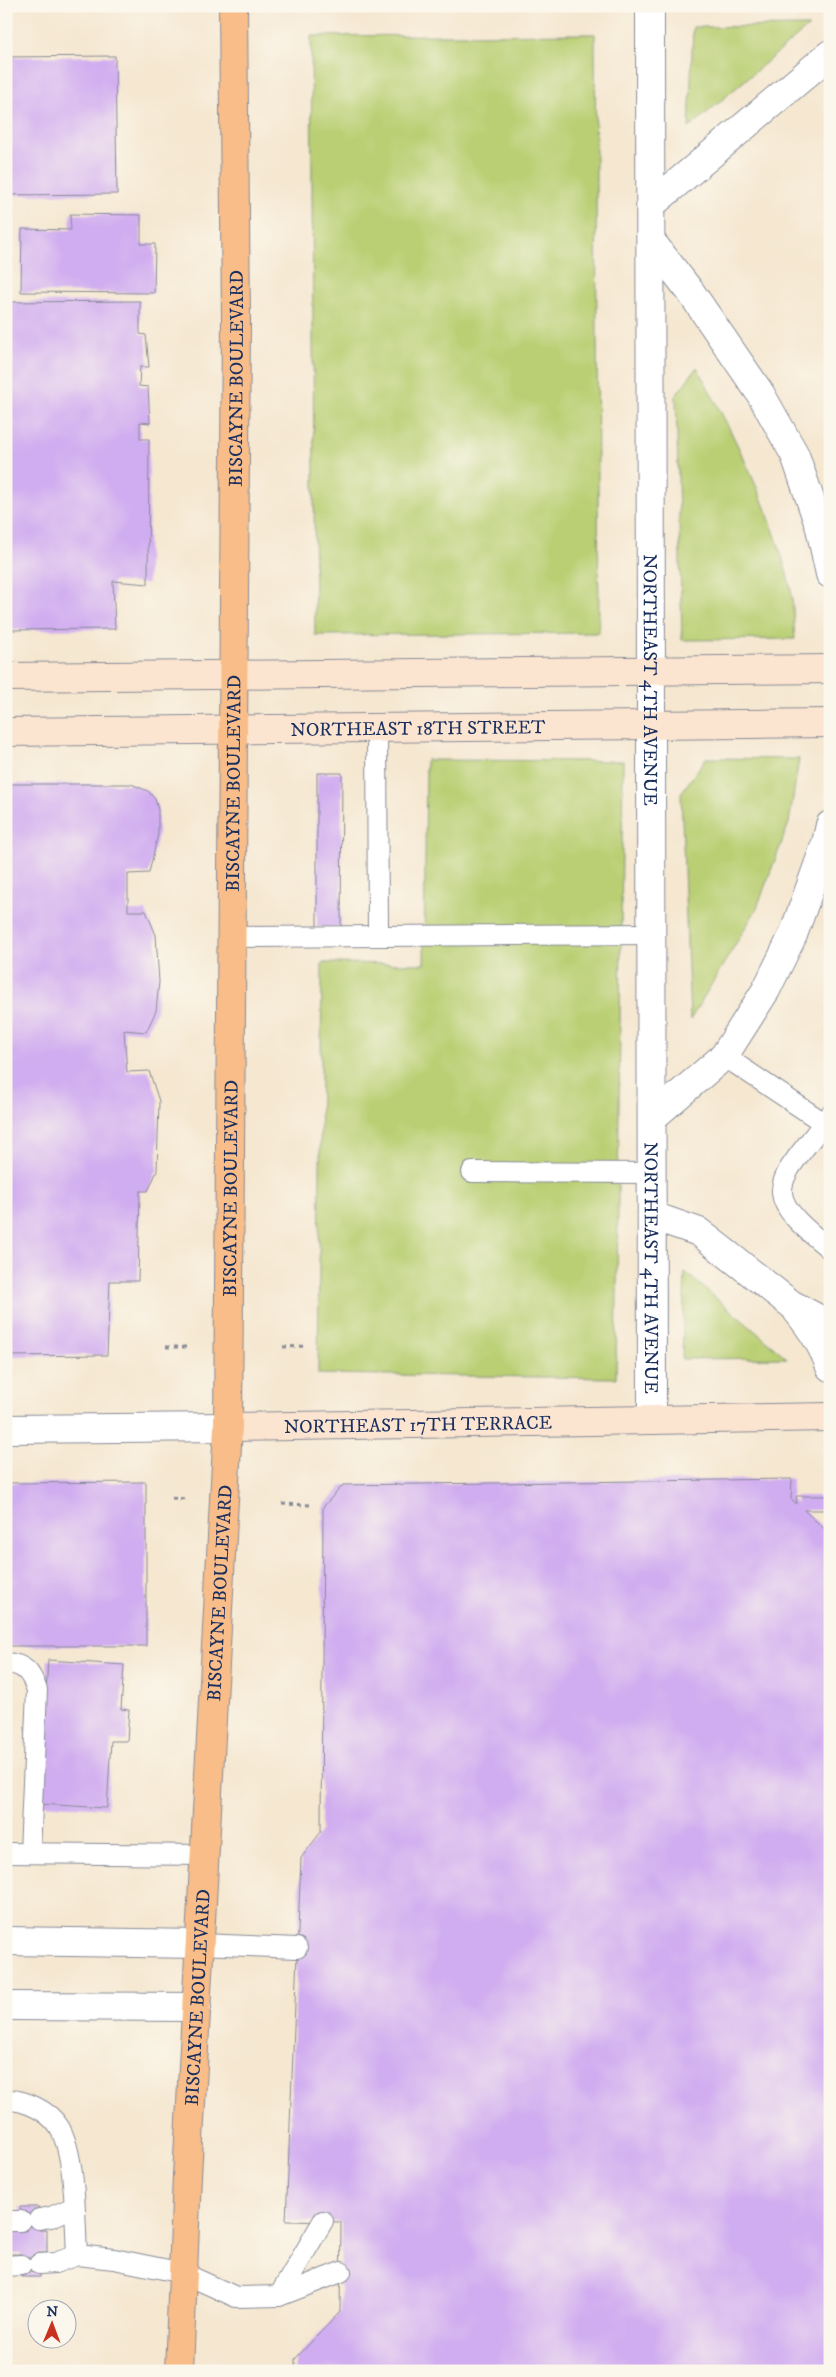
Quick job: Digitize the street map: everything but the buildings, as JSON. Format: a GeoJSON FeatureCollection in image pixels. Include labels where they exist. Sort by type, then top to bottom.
{"type":"FeatureCollection","features":[{"type":"Feature","properties":{"kind":"main road","name":"BISCAYNE BOULEVARD"},"geometry":{"type":"LineString","coordinates":[[180,2371],[182,2273],[228,1427],[236,329],[234,6]]}},
{"type":"Feature","properties":{"kind":"street","name":"NORTHEAST 4TH AVENUE"},"geometry":{"type":"LineString","coordinates":[[650,6],[652,1420]]}},
{"type":"Feature","properties":{"kind":"street"},"geometry":{"type":"LineString","coordinates":[[651,205],[830,54]]}},
{"type":"Feature","properties":{"kind":"street"},"geometry":{"type":"LineString","coordinates":[[651,242],[690,291],[760,393],[795,456],[823,518],[830,574]]}},
{"type":"Feature","properties":{"kind":"street"},"geometry":{"type":"LineString","coordinates":[[6,677],[830,669]]}},
{"type":"Feature","properties":{"kind":"street","name":"NORTHEAST 18TH STREET"},"geometry":{"type":"LineString","coordinates":[[6,732],[830,723]]}},
{"type":"Feature","properties":{"kind":"street","name":"NORTHEAST 4TH AVENUE"},"geometry":{"type":"LineString","coordinates":[[652,1118],[724,1056],[766,990],[793,935],[826,843],[830,825]]}},
{"type":"Feature","properties":{"kind":"street"},"geometry":{"type":"LineString","coordinates":[[653,1216],[699,1232],[791,1304],[830,1325]]}},
{"type":"Feature","properties":{"kind":"street"},"geometry":{"type":"LineString","coordinates":[[791,1304],[811,1329],[826,1354],[830,1367]]}},
{"type":"Feature","properties":{"kind":"street","name":"NORTHEAST 17TH TERRACE"},"geometry":{"type":"LineString","coordinates":[[6,1430],[830,1417]]}},
{"type":"Feature","properties":{"kind":"street"},"geometry":{"type":"LineString","coordinates":[[6,1941],[200,1944]]}},
{"type":"Feature","properties":{"kind":"street"},"geometry":{"type":"LineString","coordinates":[[6,2006],[196,2007]]}},
{"type":"Feature","properties":{"kind":"lane"},"geometry":{"type":"LineString","coordinates":[[378,728],[378,936]]}},
{"type":"Feature","properties":{"kind":"lane"},"geometry":{"type":"LineString","coordinates":[[231,936],[652,934]]}},
{"type":"Feature","properties":{"kind":"lane"},"geometry":{"type":"LineString","coordinates":[[724,1056],[827,1119],[785,1173],[780,1190],[787,1211],[807,1231],[830,1249]]}},
{"type":"Feature","properties":{"kind":"lane"},"geometry":{"type":"LineString","coordinates":[[472,1172],[652,1173]]}},
{"type":"Feature","properties":{"kind":"lane"},"geometry":{"type":"LineString","coordinates":[[6,1663],[18,1664],[28,1670],[37,1690],[30,1853]]}},
{"type":"Feature","properties":{"kind":"lane"},"geometry":{"type":"LineString","coordinates":[[6,1853],[205,1855]]}},
{"type":"Feature","properties":{"kind":"lane"},"geometry":{"type":"LineString","coordinates":[[200,1944],[297,1948]]}},
{"type":"Feature","properties":{"kind":"lane"},"geometry":{"type":"LineString","coordinates":[[6,2100],[41,2109],[59,2126],[69,2156],[77,2255]]}},
{"type":"Feature","properties":{"kind":"lane"},"geometry":{"type":"LineString","coordinates":[[22,2220],[51,2217],[74,2207]]}},
{"type":"Feature","properties":{"kind":"lane"},"geometry":{"type":"LineString","coordinates":[[279,2296],[323,2221]]}},
{"type":"Feature","properties":{"kind":"lane"},"geometry":{"type":"LineString","coordinates":[[22,2265],[55,2263],[77,2255],[114,2259],[182,2273],[236,2297],[279,2296],[341,2272]]}},
{"type":"Feature","properties":{"kind":"path"},"geometry":{"type":"LineString","coordinates":[[283,1346],[307,1346]]}},
{"type":"Feature","properties":{"kind":"path"},"geometry":{"type":"LineString","coordinates":[[166,1347],[188,1347]]}},
{"type":"Feature","properties":{"kind":"path"},"geometry":{"type":"LineString","coordinates":[[172,1498],[188,1499]]}},
{"type":"Feature","properties":{"kind":"path"},"geometry":{"type":"LineString","coordinates":[[282,1504],[311,1505]]}},
{"type":"Feature","properties":{"kind":"green space"},"geometry":{"type":"Polygon","coordinates":[[[809,26],[689,128],[693,27],[809,26]]]}},
{"type":"Feature","properties":{"kind":"green space"},"geometry":{"type":"Polygon","coordinates":[[[595,34],[599,633],[315,635],[311,36],[595,34]]]}},
{"type":"Feature","properties":{"kind":"green space"},"geometry":{"type":"Polygon","coordinates":[[[697,367],[750,472],[772,526],[791,589],[795,639],[682,640],[676,395],[697,367]]]}},
{"type":"Feature","properties":{"kind":"green space"},"geometry":{"type":"Polygon","coordinates":[[[706,758],[799,759],[789,823],[756,910],[690,1020],[681,793],[706,758]]]}},
{"type":"Feature","properties":{"kind":"green space"},"geometry":{"type":"Polygon","coordinates":[[[426,760],[623,761],[616,1378],[318,1374],[322,963],[424,964],[426,760]]]}},
{"type":"Feature","properties":{"kind":"green space"},"geometry":{"type":"Polygon","coordinates":[[[685,1272],[787,1358],[682,1359],[685,1272]]]}}]}
